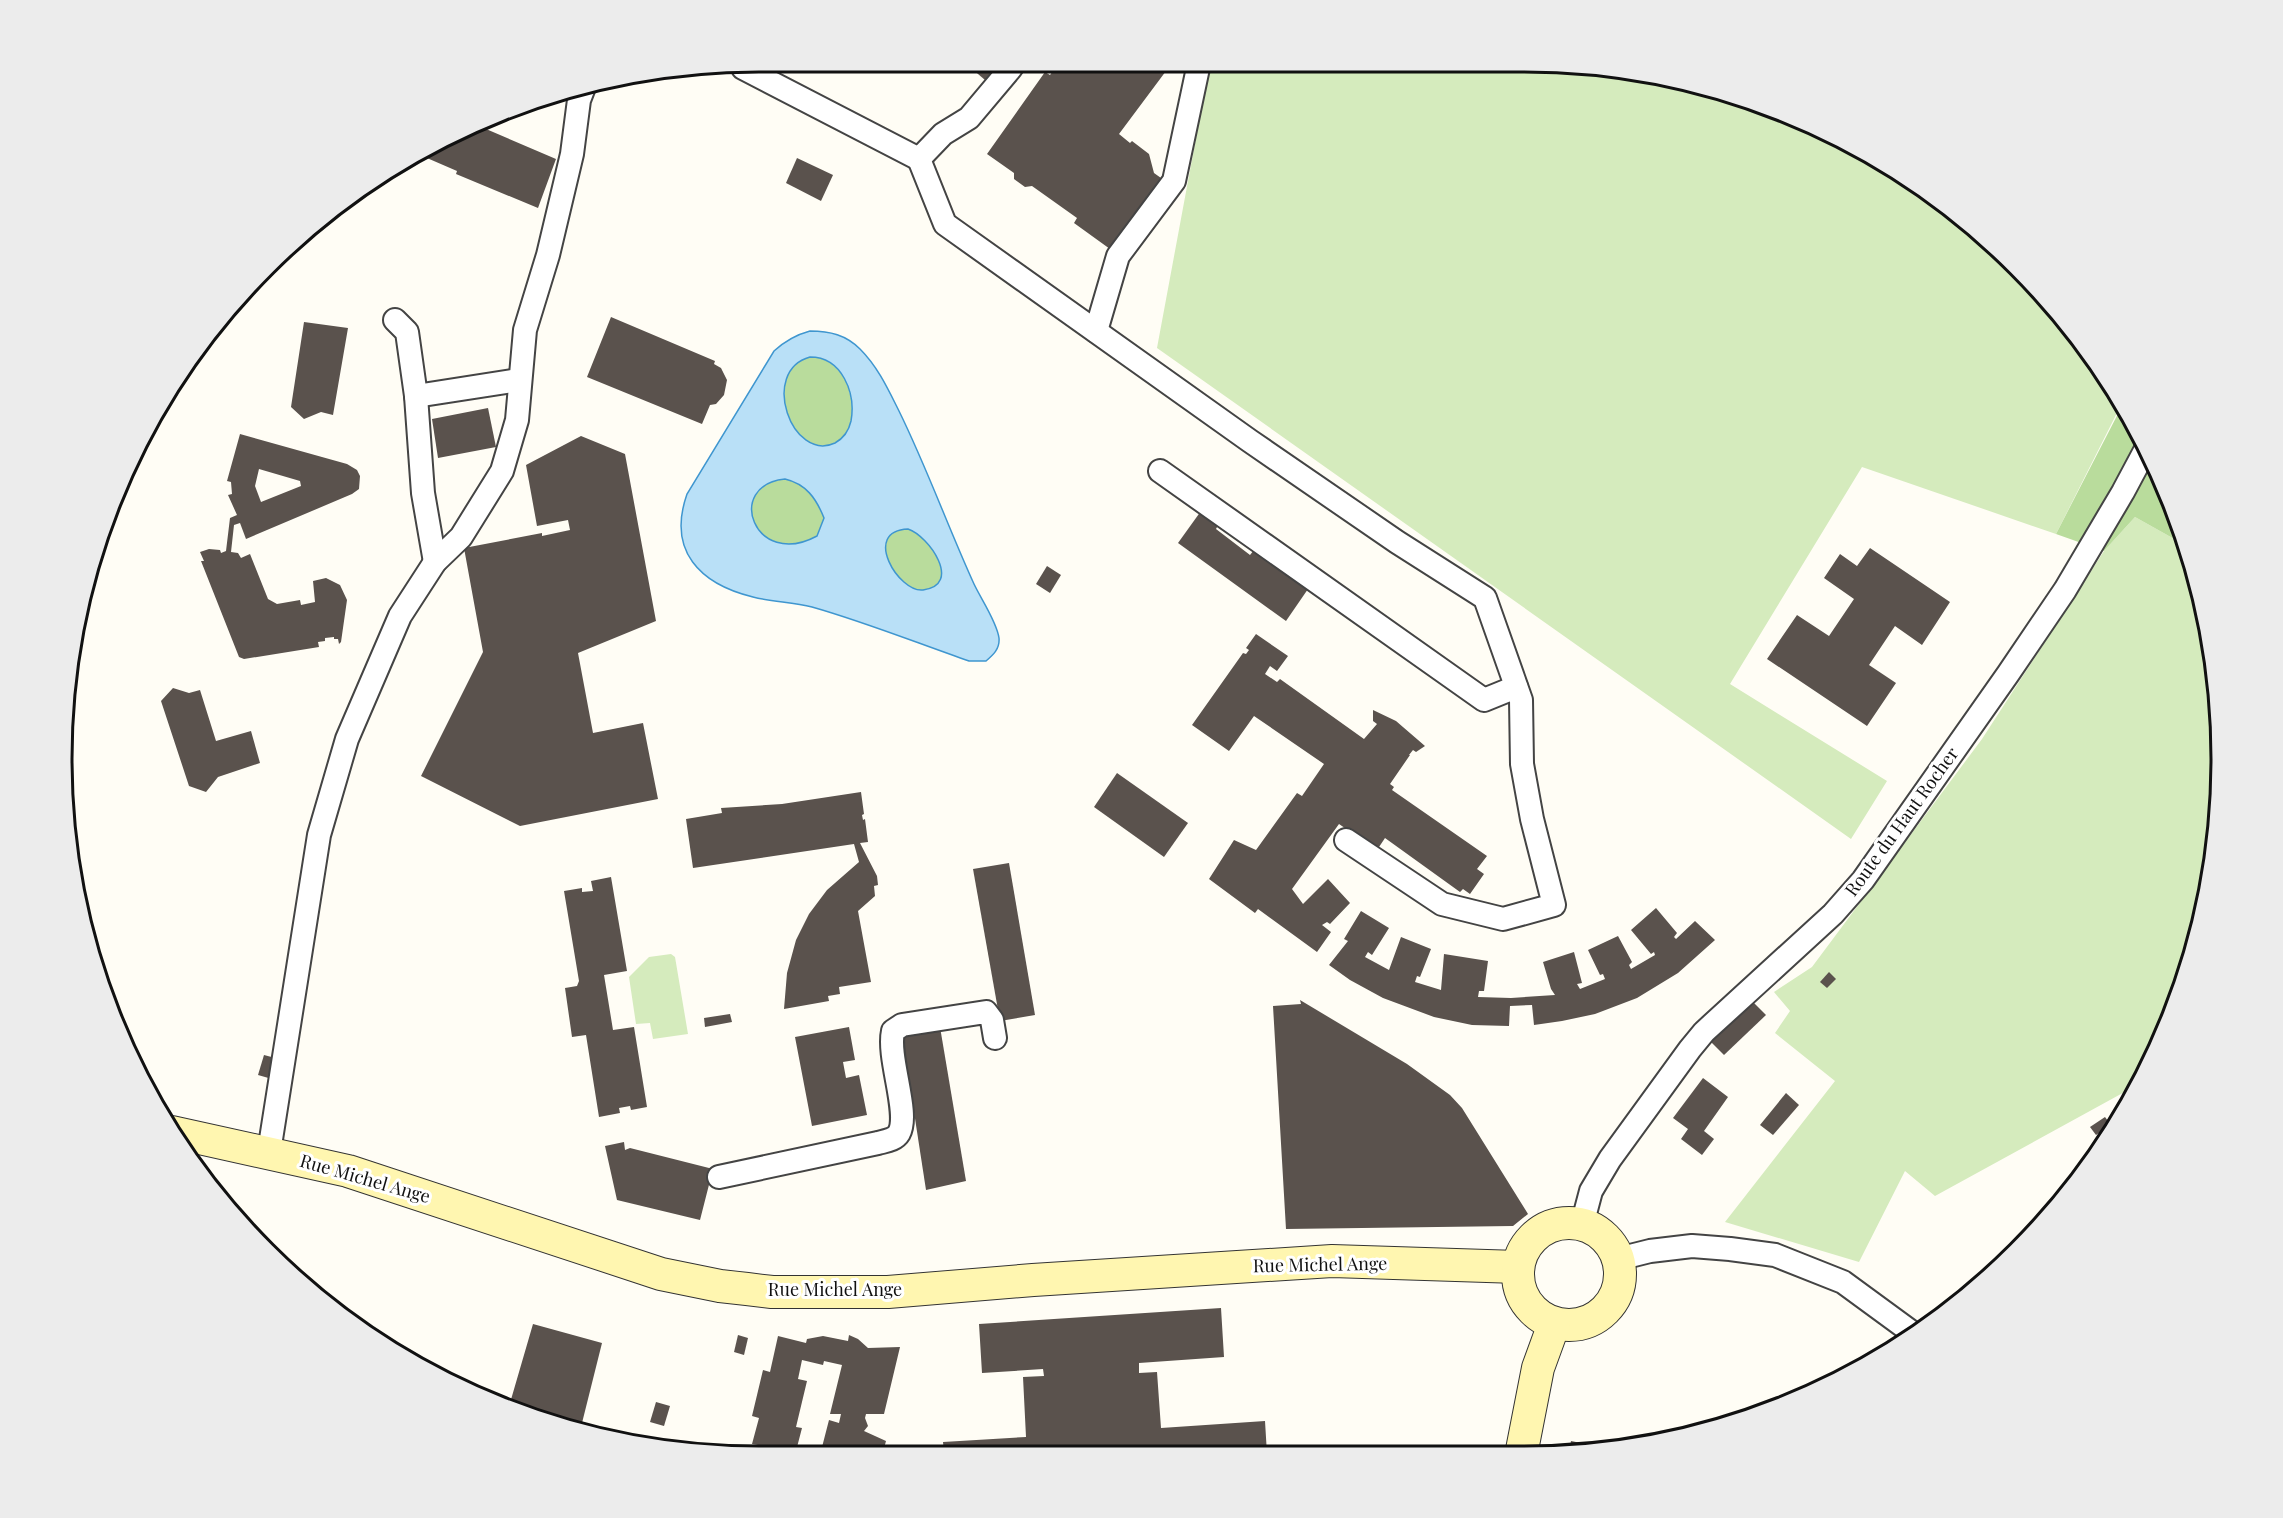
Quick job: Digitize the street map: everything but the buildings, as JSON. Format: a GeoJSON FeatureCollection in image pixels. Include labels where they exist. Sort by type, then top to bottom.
{"type":"FeatureCollection","features":[{"type":"Feature","properties":{"kind":"street"},"geometry":{"type":"LineString","coordinates":[[751,72],[919,159],[945,224],[1260,448],[1397,542],[1485,598],[1521,700],[1522,764],[1532,819],[1554,905],[1503,919],[1442,904],[1346,840]]}},
{"type":"Feature","properties":{"kind":"street"},"geometry":{"type":"LineString","coordinates":[[919,159],[943,134],[969,118],[1008,72]]}},
{"type":"Feature","properties":{"kind":"street"},"geometry":{"type":"LineString","coordinates":[[1096,331],[1118,256],[1174,181],[1197,72]]}},
{"type":"Feature","properties":{"kind":"street"},"geometry":{"type":"LineString","coordinates":[[270,1152],[319,835],[347,739],[400,616],[435,562],[461,537],[502,471],[517,420],[525,330],[548,255],[572,154],[581,95]]}},
{"type":"Feature","properties":{"kind":"street"},"geometry":{"type":"LineString","coordinates":[[395,320],[407,332],[416,396],[423,493],[435,562]]}},
{"type":"Feature","properties":{"kind":"street"},"geometry":{"type":"LineString","coordinates":[[416,396],[519,380]]}},
{"type":"Feature","properties":{"kind":"street","name":"Route du Haut Rocher"},"geometry":{"type":"LineString","coordinates":[[1582,1225],[1591,1191],[1610,1159],[1690,1049],[1704,1032],[1833,914],[1863,880],[2065,590],[2141,458]]}},
{"type":"Feature","properties":{"kind":"street"},"geometry":{"type":"LineString","coordinates":[[1160,471],[1484,700],[1516,687]]}},
{"type":"Feature","properties":{"kind":"street"},"geometry":{"type":"LineString","coordinates":[[719,1177],[878,1143],[895,1137],[900,1130],[901,1114],[892,1036],[893,1031],[902,1025],[986,1012],[992,1020],[995,1038]]}},
{"type":"Feature","properties":{"kind":"street","name":"Rue Michel Ange"},"geometry":{"type":"LineString","coordinates":[[184,1134],[270,1152],[378,1180],[661,1274],[720,1287],[764,1291],[888,1292],[1033,1280],[1332,1261],[1518,1267]]}},
{"type":"Feature","properties":{"kind":"street"},"geometry":{"type":"LineString","coordinates":[[1582,1225],[1597,1232],[1607,1240],[1618,1259],[1620,1276],[1612,1303],[1603,1313],[1579,1325],[1554,1324],[1543,1319],[1530,1309],[1517,1280],[1521,1256],[1527,1244],[1550,1226],[1582,1225]]}},
{"type":"Feature","properties":{"kind":"street"},"geometry":{"type":"LineString","coordinates":[[1618,1259],[1650,1251],[1692,1246],[1775,1256],[1843,1282],[1907,1329]]}},
{"type":"Feature","properties":{"kind":"street"},"geometry":{"type":"LineString","coordinates":[[1523,1446],[1538,1368],[1554,1324]]}},
{"type":"Feature","properties":{"kind":"green space"},"geometry":{"type":"Polygon","coordinates":[[[1208,72],[1569,73],[1658,85],[1745,108],[1787,124],[1868,164],[1942,214],[2010,273],[2069,341],[2117,413],[2056,534],[1862,467],[1730,684],[1887,781],[1851,839],[1157,348],[1208,72]]]}},
{"type":"Feature","properties":{"kind":"green space"},"geometry":{"type":"Polygon","coordinates":[[[810,357],[831,363],[849,389],[851,421],[846,434],[835,443],[819,446],[806,440],[795,428],[787,413],[784,396],[786,379],[795,366],[810,357]]]}},
{"type":"Feature","properties":{"kind":"green space"},"geometry":{"type":"Polygon","coordinates":[[[2118,414],[2159,496],[2176,540],[2135,517],[2104,551],[2056,534],[2118,414]]]}},
{"type":"Feature","properties":{"kind":"green space"},"geometry":{"type":"Polygon","coordinates":[[[785,479],[799,484],[809,493],[824,518],[817,536],[795,544],[776,542],[762,534],[754,522],[752,509],[756,495],[766,485],[785,479]]]}},
{"type":"Feature","properties":{"kind":"green space"},"geometry":{"type":"Polygon","coordinates":[[[2135,517],[2176,540],[2198,625],[2210,714],[2210,804],[2198,893],[2175,980],[2159,1022],[2124,1092],[1935,1196],[1905,1171],[1859,1262],[1725,1222],[1835,1081],[1775,1033],[1790,1011],[1774,992],[1812,967],[1982,739],[2104,551],[2135,517]]]}},
{"type":"Feature","properties":{"kind":"green space"},"geometry":{"type":"Polygon","coordinates":[[[908,529],[925,541],[938,560],[941,570],[940,579],[935,586],[923,590],[914,588],[895,573],[889,561],[886,550],[887,540],[894,532],[908,529]]]}},
{"type":"Feature","properties":{"kind":"green space"},"geometry":{"type":"Polygon","coordinates":[[[671,954],[675,957],[688,1034],[653,1039],[650,1023],[636,1024],[629,977],[649,957],[671,954]]]}},
{"type":"Feature","properties":{"kind":"water"},"geometry":{"type":"Polygon","coordinates":[[[824,332],[849,340],[866,356],[887,386],[919,454],[974,584],[995,625],[999,638],[997,649],[986,661],[969,661],[812,607],[760,599],[734,591],[704,574],[693,562],[685,548],[681,532],[682,514],[687,494],[774,351],[790,339],[805,333],[824,332]],[[810,357],[795,366],[786,379],[784,396],[787,413],[795,428],[806,440],[819,446],[835,443],[846,434],[851,421],[849,388],[831,363],[810,357]],[[785,479],[766,485],[755,495],[752,509],[754,522],[763,534],[777,542],[795,544],[817,536],[824,518],[817,504],[804,488],[785,479]],[[908,529],[894,532],[887,540],[886,550],[895,573],[914,588],[923,590],[935,586],[940,579],[941,570],[933,550],[916,533],[908,529]]]}}]}
